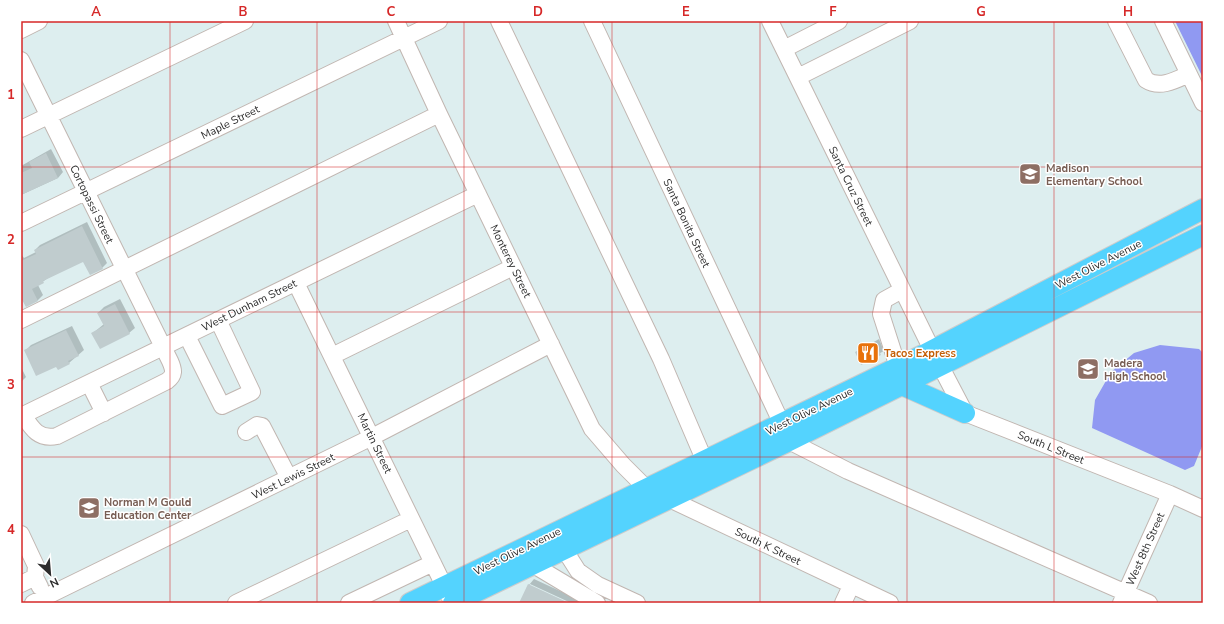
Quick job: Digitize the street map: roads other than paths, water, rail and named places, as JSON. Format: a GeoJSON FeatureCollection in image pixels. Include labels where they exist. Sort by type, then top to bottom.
{"type":"FeatureCollection","features":[{"type":"Feature","properties":{"kind":"main road","name":"West Olive Avenue"},"geometry":{"type":"LineString","coordinates":[[936,358],[1203,209]]}},
{"type":"Feature","properties":{"kind":"main road","name":"West Olive Avenue"},"geometry":{"type":"LineString","coordinates":[[450,597],[646,488],[708,469],[785,433],[936,358],[1203,235]]}},
{"type":"Feature","properties":{"kind":"main road"},"geometry":{"type":"LineString","coordinates":[[900,376],[965,413]]}},
{"type":"Feature","properties":{"kind":"main road","name":"West Olive Avenue"},"geometry":{"type":"LineString","coordinates":[[410,603],[450,597],[532,564],[669,499],[708,469]]}},
{"type":"Feature","properties":{"kind":"street"},"geometry":{"type":"LineString","coordinates":[[21,30],[39,21]]}},
{"type":"Feature","properties":{"kind":"street"},"geometry":{"type":"LineString","coordinates":[[21,130],[244,21]]}},
{"type":"Feature","properties":{"kind":"street","name":"Monterey Street"},"geometry":{"type":"LineString","coordinates":[[396,21],[439,114],[592,429],[623,465],[646,488]]}},
{"type":"Feature","properties":{"kind":"street","name":"Maple Street"},"geometry":{"type":"LineString","coordinates":[[21,223],[439,21]]}},
{"type":"Feature","properties":{"kind":"street"},"geometry":{"type":"LineString","coordinates":[[499,21],[661,359],[708,469]]}},
{"type":"Feature","properties":{"kind":"street","name":"Santa Bonita Street"},"geometry":{"type":"LineString","coordinates":[[592,21],[785,433]]}},
{"type":"Feature","properties":{"kind":"street","name":"Santa Cruz Street"},"geometry":{"type":"LineString","coordinates":[[770,21],[936,358]]}},
{"type":"Feature","properties":{"kind":"street"},"geometry":{"type":"LineString","coordinates":[[784,48],[839,21]]}},
{"type":"Feature","properties":{"kind":"street"},"geometry":{"type":"LineString","coordinates":[[798,77],[910,21]]}},
{"type":"Feature","properties":{"kind":"street"},"geometry":{"type":"LineString","coordinates":[[1116,21],[1146,80],[1152,83],[1162,83],[1174,81],[1189,74]]}},
{"type":"Feature","properties":{"kind":"street"},"geometry":{"type":"LineString","coordinates":[[1163,21],[1203,103]]}},
{"type":"Feature","properties":{"kind":"street","name":"Cortopassi Street"},"geometry":{"type":"LineString","coordinates":[[21,60],[173,368],[172,377],[104,413]]}},
{"type":"Feature","properties":{"kind":"street"},"geometry":{"type":"LineString","coordinates":[[21,320],[439,114]]}},
{"type":"Feature","properties":{"kind":"street","name":"West Dunham Street"},"geometry":{"type":"LineString","coordinates":[[22,416],[478,194]]}},
{"type":"Feature","properties":{"kind":"street"},"geometry":{"type":"LineString","coordinates":[[332,356],[514,267]]}},
{"type":"Feature","properties":{"kind":"street","name":"Martin Street"},"geometry":{"type":"LineString","coordinates":[[296,283],[450,597]]}},
{"type":"Feature","properties":{"kind":"street"},"geometry":{"type":"LineString","coordinates":[[900,376],[881,314],[884,300],[902,290]]}},
{"type":"Feature","properties":{"kind":"street"},"geometry":{"type":"LineString","coordinates":[[187,336],[222,406],[252,392],[218,320]]}},
{"type":"Feature","properties":{"kind":"street","name":"West Lewis Street"},"geometry":{"type":"LineString","coordinates":[[39,600],[372,437],[551,344]]}},
{"type":"Feature","properties":{"kind":"street"},"geometry":{"type":"LineString","coordinates":[[936,358],[965,413]]}},
{"type":"Feature","properties":{"kind":"street"},"geometry":{"type":"LineString","coordinates":[[22,416],[35,433],[42,437],[49,438],[104,413],[89,383]]}},
{"type":"Feature","properties":{"kind":"street","name":"South L Street"},"geometry":{"type":"LineString","coordinates":[[965,413],[1170,494],[1203,510]]}},
{"type":"Feature","properties":{"kind":"street"},"geometry":{"type":"LineString","coordinates":[[246,432],[257,426],[262,426],[289,478]]}},
{"type":"Feature","properties":{"kind":"street"},"geometry":{"type":"LineString","coordinates":[[785,433],[848,471],[1123,598],[1149,603]]}},
{"type":"Feature","properties":{"kind":"street","name":"South K Street"},"geometry":{"type":"LineString","coordinates":[[646,488],[851,586],[890,603]]}},
{"type":"Feature","properties":{"kind":"street","name":"West 8th Street"},"geometry":{"type":"LineString","coordinates":[[1123,598],[1170,494]]}},
{"type":"Feature","properties":{"kind":"street"},"geometry":{"type":"LineString","coordinates":[[236,603],[412,519]]}},
{"type":"Feature","properties":{"kind":"street"},"geometry":{"type":"LineString","coordinates":[[21,534],[36,566],[28,580],[39,600]]}},
{"type":"Feature","properties":{"kind":"street"},"geometry":{"type":"LineString","coordinates":[[564,549],[578,571],[598,585],[637,603]]}},
{"type":"Feature","properties":{"kind":"street"},"geometry":{"type":"LineString","coordinates":[[349,603],[433,563]]}},
{"type":"Feature","properties":{"kind":"street"},"geometry":{"type":"LineString","coordinates":[[532,564],[597,603]]}},
{"type":"Feature","properties":{"kind":"street"},"geometry":{"type":"LineString","coordinates":[[843,603],[851,586]]}},
{"type":"Feature","properties":{"kind":"place","name":"Madison Elementary School"},"geometry":{"type":"Point","coordinates":[1030,174]}},
{"type":"Feature","properties":{"kind":"place","name":"Tacos Express"},"geometry":{"type":"Point","coordinates":[868,353]}},
{"type":"Feature","properties":{"kind":"place","name":"Madera High School"},"geometry":{"type":"Point","coordinates":[1088,369]}},
{"type":"Feature","properties":{"kind":"place","name":"Norman M Gould Education Center"},"geometry":{"type":"Point","coordinates":[89,508]}}]}
